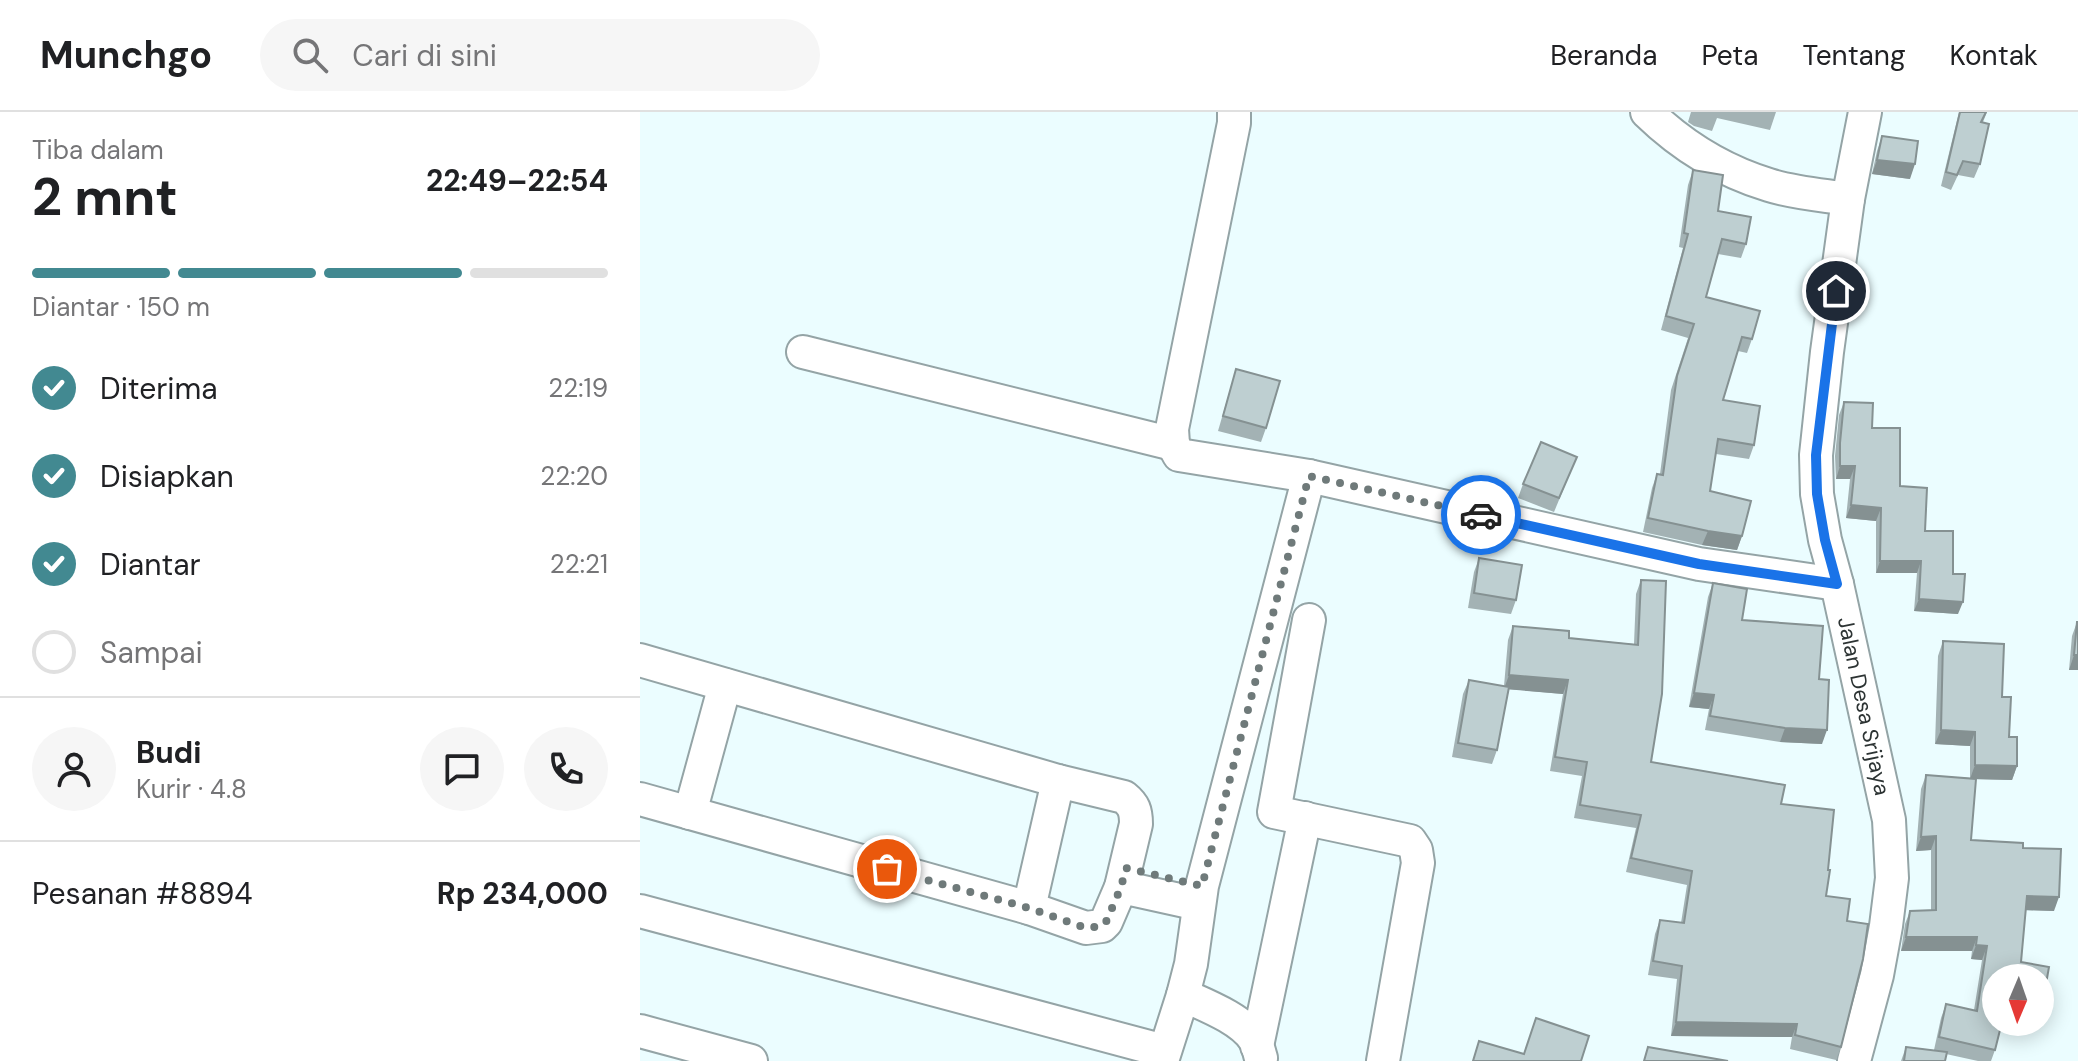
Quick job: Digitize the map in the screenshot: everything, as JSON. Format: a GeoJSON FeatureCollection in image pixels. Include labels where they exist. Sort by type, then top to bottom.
{"type":"FeatureCollection","features":[{"type":"Feature","properties":{"kind":"street"},"geometry":{"type":"LineString","coordinates":[[1234,112],[1172,429],[1173,444],[1179,455],[1309,476],[1699,564],[1837,584]]}},
{"type":"Feature","properties":{"kind":"street"},"geometry":{"type":"LineString","coordinates":[[1647,112],[1667,132],[1734,171],[1768,185],[1848,199]]}},
{"type":"Feature","properties":{"kind":"street","name":"Jalan Desa Srijaya"},"geometry":{"type":"LineString","coordinates":[[1854,1061],[1877,975],[1886,926],[1892,878],[1889,820],[1825,540],[1817,494],[1816,455],[1848,199],[1865,112]]}},
{"type":"Feature","properties":{"kind":"street"},"geometry":{"type":"LineString","coordinates":[[803,352],[1173,444]]}},
{"type":"Feature","properties":{"kind":"street"},"geometry":{"type":"LineString","coordinates":[[640,911],[1163,1056],[1191,964],[1200,895],[1309,476]]}},
{"type":"Feature","properties":{"kind":"street"},"geometry":{"type":"LineString","coordinates":[[1309,620],[1274,812],[1410,841],[1416,850],[1418,863],[1383,1061]]}},
{"type":"Feature","properties":{"kind":"street"},"geometry":{"type":"LineString","coordinates":[[640,660],[1058,781],[1124,797],[1132,803],[1136,824],[1124,877],[1106,922],[1102,926],[1086,928],[1029,908],[640,799]]}},
{"type":"Feature","properties":{"kind":"street"},"geometry":{"type":"LineString","coordinates":[[690,813],[725,685]]}},
{"type":"Feature","properties":{"kind":"street"},"geometry":{"type":"LineString","coordinates":[[1029,908],[1058,781]]}},
{"type":"Feature","properties":{"kind":"street"},"geometry":{"type":"LineString","coordinates":[[1259,1053],[1305,818]]}},
{"type":"Feature","properties":{"kind":"street"},"geometry":{"type":"LineString","coordinates":[[1124,877],[1200,895]]}},
{"type":"Feature","properties":{"kind":"street"},"geometry":{"type":"LineString","coordinates":[[1183,995],[1238,1024],[1247,1031],[1259,1053]]}},
{"type":"Feature","properties":{"kind":"street"},"geometry":{"type":"LineString","coordinates":[[640,1031],[751,1061]]}},
{"type":"Feature","properties":{"kind":"building"},"geometry":{"type":"Polygon","coordinates":[[[1960,112],[1986,112],[1981,122],[1989,124],[1980,164],[1963,161],[1957,175],[1946,172],[1960,112]]]}},
{"type":"Feature","properties":{"kind":"building"},"geometry":{"type":"Polygon","coordinates":[[[1882,136],[1918,141],[1915,164],[1877,160],[1882,136]]]}},
{"type":"Feature","properties":{"kind":"building"},"geometry":{"type":"Polygon","coordinates":[[[1693,170],[1723,175],[1718,211],[1751,217],[1746,244],[1722,239],[1706,297],[1760,311],[1752,339],[1742,337],[1723,400],[1760,406],[1754,445],[1718,439],[1710,491],[1751,501],[1742,536],[1648,518],[1657,474],[1663,475],[1677,376],[1694,324],[1666,316],[1688,234],[1684,233],[1693,170]]]}},
{"type":"Feature","properties":{"kind":"building"},"geometry":{"type":"Polygon","coordinates":[[[1236,369],[1280,381],[1266,428],[1223,416],[1236,369]]]}},
{"type":"Feature","properties":{"kind":"building"},"geometry":{"type":"Polygon","coordinates":[[[1844,402],[1873,403],[1872,428],[1900,428],[1900,486],[1927,488],[1925,531],[1953,531],[1953,574],[1965,574],[1963,602],[1919,599],[1921,561],[1880,561],[1881,508],[1851,505],[1855,466],[1840,466],[1844,402]]]}},
{"type":"Feature","properties":{"kind":"building"},"geometry":{"type":"Polygon","coordinates":[[[1541,442],[1577,457],[1559,498],[1523,484],[1541,442]]]}},
{"type":"Feature","properties":{"kind":"building"},"geometry":{"type":"Polygon","coordinates":[[[1479,558],[1522,565],[1516,600],[1474,593],[1479,558]]]}},
{"type":"Feature","properties":{"kind":"building"},"geometry":{"type":"Polygon","coordinates":[[[1641,580],[1666,581],[1662,694],[1651,762],[1785,785],[1781,804],[1834,810],[1826,896],[1850,899],[1847,921],[1868,924],[1863,959],[1841,1047],[1795,1035],[1797,1024],[1676,1022],[1682,966],[1653,961],[1660,920],[1684,923],[1692,871],[1631,858],[1641,815],[1580,805],[1587,762],[1555,757],[1568,680],[1509,675],[1513,626],[1569,631],[1569,638],[1638,645],[1641,580]]]}},
{"type":"Feature","properties":{"kind":"building"},"geometry":{"type":"Polygon","coordinates":[[[1713,583],[1747,589],[1742,620],[1823,626],[1819,679],[1829,680],[1827,730],[1785,728],[1710,716],[1714,695],[1694,693],[1713,583]]]}},
{"type":"Feature","properties":{"kind":"building"},"geometry":{"type":"Polygon","coordinates":[[[2077,622],[2078,655],[2074,655],[2077,622]]]}},
{"type":"Feature","properties":{"kind":"building"},"geometry":{"type":"Polygon","coordinates":[[[1943,641],[2004,644],[2002,697],[2011,697],[2009,737],[2017,737],[2017,766],[1975,765],[1975,732],[1941,730],[1943,641]]]}},
{"type":"Feature","properties":{"kind":"building"},"geometry":{"type":"Polygon","coordinates":[[[1469,680],[1509,687],[1497,750],[1458,743],[1469,680]]]}},
{"type":"Feature","properties":{"kind":"building"},"geometry":{"type":"Polygon","coordinates":[[[1926,775],[1976,779],[1971,840],[2023,843],[2023,848],[2061,849],[2059,897],[2027,896],[2021,962],[2032,964],[1984,964],[1987,946],[1976,945],[1977,937],[1906,937],[1910,911],[1936,910],[1936,836],[1921,837],[1926,775]]]}},
{"type":"Feature","properties":{"kind":"building"},"geometry":{"type":"Polygon","coordinates":[[[1982,978],[1982,1036],[1998,1036],[1995,1050],[1939,1037],[1946,1004],[1977,1011],[1982,978]]]}},
{"type":"Feature","properties":{"kind":"building"},"geometry":{"type":"Polygon","coordinates":[[[1536,1018],[1589,1036],[1581,1061],[1473,1061],[1479,1041],[1524,1054],[1536,1018]]]}},
{"type":"Feature","properties":{"kind":"building"},"geometry":{"type":"Polygon","coordinates":[[[1648,1047],[1728,1061],[1644,1061],[1648,1047]]]}},
{"type":"Feature","properties":{"kind":"building"},"geometry":{"type":"Polygon","coordinates":[[[1906,1047],[1947,1052],[1945,1061],[1904,1061],[1906,1047]]]}},
{"type":"Feature","properties":{"kind":"way so far"},"geometry":{"type":"LineString","coordinates":[[887,869],[1029,908],[1086,928],[1102,926],[1106,922],[1126,868],[1202,886],[1309,476],[1481,515]]}},
{"type":"Feature","properties":{"kind":"route"},"geometry":{"type":"LineString","coordinates":[[1481,515],[1699,564],[1837,584],[1817,494],[1816,455],[1836,291]]}}]}
